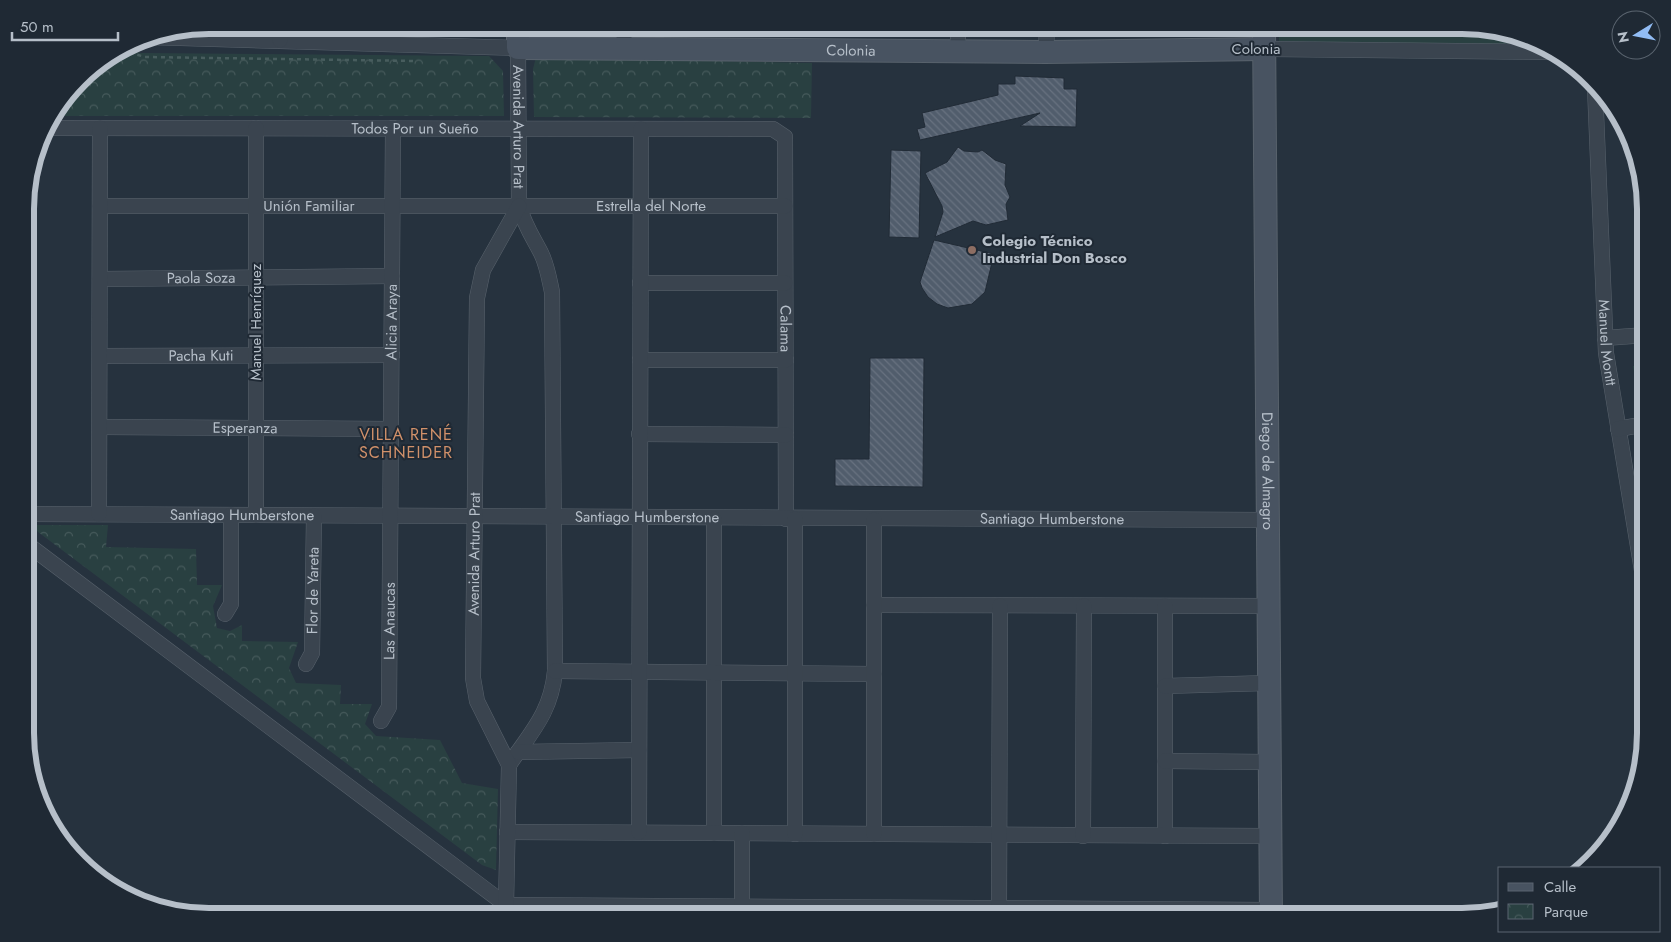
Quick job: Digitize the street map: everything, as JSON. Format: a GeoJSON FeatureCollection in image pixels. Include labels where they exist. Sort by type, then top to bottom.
{"type":"FeatureCollection","features":[{"type":"Feature","properties":{"kind":"street","name":"Colonia"},"geometry":{"type":"LineString","coordinates":[[185,36],[228,34]]}},
{"type":"Feature","properties":{"kind":"street","name":"Colonia"},"geometry":{"type":"LineString","coordinates":[[310,34],[518,48],[624,50],[1046,52],[1264,48],[1539,52]]}},
{"type":"Feature","properties":{"kind":"street"},"geometry":{"type":"LineString","coordinates":[[518,34],[518,48]]}},
{"type":"Feature","properties":{"kind":"street"},"geometry":{"type":"LineString","coordinates":[[624,34],[624,50]]}},
{"type":"Feature","properties":{"kind":"street"},"geometry":{"type":"LineString","coordinates":[[958,34],[958,52]]}},
{"type":"Feature","properties":{"kind":"street"},"geometry":{"type":"LineString","coordinates":[[1046,52],[1047,34]]}},
{"type":"Feature","properties":{"kind":"street","name":"Diego de Almagro"},"geometry":{"type":"LineString","coordinates":[[1264,34],[1271,908]]}},
{"type":"Feature","properties":{"kind":"street","name":"Avenida Arturo Prat"},"geometry":{"type":"LineString","coordinates":[[509,765],[545,713],[553,691],[555,671],[552,518],[552,292],[547,268],[525,226],[519,206],[518,48]]}},
{"type":"Feature","properties":{"kind":"street","name":"Manuel Montt"},"geometry":{"type":"LineString","coordinates":[[1595,95],[1605,338],[1637,542]]}},
{"type":"Feature","properties":{"kind":"street","name":"Todos Por un Sueño"},"geometry":{"type":"LineString","coordinates":[[54,128],[774,129],[785,138]]}},
{"type":"Feature","properties":{"kind":"street"},"geometry":{"type":"LineString","coordinates":[[99,514],[100,128]]}},
{"type":"Feature","properties":{"kind":"street","name":"Manuel Henríquez"},"geometry":{"type":"LineString","coordinates":[[256,128],[256,515]]}},
{"type":"Feature","properties":{"kind":"street","name":"Alicia Araya"},"geometry":{"type":"LineString","coordinates":[[391,516],[393,128]]}},
{"type":"Feature","properties":{"kind":"street"},"geometry":{"type":"LineString","coordinates":[[639,832],[641,128]]}},
{"type":"Feature","properties":{"kind":"street","name":"Calama"},"geometry":{"type":"LineString","coordinates":[[785,138],[786,435],[791,519],[795,674],[795,834]]}},
{"type":"Feature","properties":{"kind":"street","name":"Unión Familiar"},"geometry":{"type":"LineString","coordinates":[[100,206],[519,206]]}},
{"type":"Feature","properties":{"kind":"street","name":"Avenida Arturo Prat"},"geometry":{"type":"LineString","coordinates":[[506,905],[509,765],[477,701],[473,678],[473,517],[477,298],[483,270],[519,206]]}},
{"type":"Feature","properties":{"kind":"street","name":"Estrella del Norte"},"geometry":{"type":"LineString","coordinates":[[519,206],[785,206]]}},
{"type":"Feature","properties":{"kind":"street","name":"Paola Soza"},"geometry":{"type":"LineString","coordinates":[[100,279],[392,276]]}},
{"type":"Feature","properties":{"kind":"street"},"geometry":{"type":"LineString","coordinates":[[640,283],[785,283]]}},
{"type":"Feature","properties":{"kind":"street"},"geometry":{"type":"LineString","coordinates":[[1605,338],[1637,336]]}},
{"type":"Feature","properties":{"kind":"street","name":"Pacha Kuti"},"geometry":{"type":"LineString","coordinates":[[100,356],[392,356]]}},
{"type":"Feature","properties":{"kind":"street"},"geometry":{"type":"LineString","coordinates":[[640,360],[786,360]]}},
{"type":"Feature","properties":{"kind":"street"},"geometry":{"type":"LineString","coordinates":[[1618,429],[1637,426]]}},
{"type":"Feature","properties":{"kind":"street","name":"Esperanza"},"geometry":{"type":"LineString","coordinates":[[100,428],[392,429]]}},
{"type":"Feature","properties":{"kind":"street"},"geometry":{"type":"LineString","coordinates":[[639,434],[786,435]]}},
{"type":"Feature","properties":{"kind":"street","name":"Santiago Humberstone"},"geometry":{"type":"LineString","coordinates":[[34,514],[874,520],[1267,520]]}},
{"type":"Feature","properties":{"kind":"street"},"geometry":{"type":"LineString","coordinates":[[225,614],[231,604],[231,515]]}},
{"type":"Feature","properties":{"kind":"street","name":"Flor de Yareta"},"geometry":{"type":"LineString","coordinates":[[306,664],[312,653],[314,516]]}},
{"type":"Feature","properties":{"kind":"street","name":"Las Anaucas"},"geometry":{"type":"LineString","coordinates":[[381,721],[389,707],[391,516]]}},
{"type":"Feature","properties":{"kind":"street"},"geometry":{"type":"LineString","coordinates":[[714,519],[714,833]]}},
{"type":"Feature","properties":{"kind":"street"},"geometry":{"type":"LineString","coordinates":[[874,520],[874,834]]}},
{"type":"Feature","properties":{"kind":"street"},"geometry":{"type":"LineString","coordinates":[[34,550],[510,908]]}},
{"type":"Feature","properties":{"kind":"street"},"geometry":{"type":"LineString","coordinates":[[874,605],[1268,606]]}},
{"type":"Feature","properties":{"kind":"street"},"geometry":{"type":"LineString","coordinates":[[999,908],[1000,606]]}},
{"type":"Feature","properties":{"kind":"street"},"geometry":{"type":"LineString","coordinates":[[1083,836],[1084,606]]}},
{"type":"Feature","properties":{"kind":"street"},"geometry":{"type":"LineString","coordinates":[[1165,606],[1165,836]]}},
{"type":"Feature","properties":{"kind":"street"},"geometry":{"type":"LineString","coordinates":[[555,671],[874,674]]}},
{"type":"Feature","properties":{"kind":"street"},"geometry":{"type":"LineString","coordinates":[[1165,686],[1268,683]]}},
{"type":"Feature","properties":{"kind":"street"},"geometry":{"type":"LineString","coordinates":[[518,752],[639,750]]}},
{"type":"Feature","properties":{"kind":"street"},"geometry":{"type":"LineString","coordinates":[[1165,761],[1269,762]]}},
{"type":"Feature","properties":{"kind":"street"},"geometry":{"type":"LineString","coordinates":[[508,832],[1270,836]]}},
{"type":"Feature","properties":{"kind":"street"},"geometry":{"type":"LineString","coordinates":[[742,833],[742,908]]}},
{"type":"Feature","properties":{"kind":"street"},"geometry":{"type":"LineString","coordinates":[[506,905],[607,908]]}},
{"type":"Feature","properties":{"kind":"green space"},"geometry":{"type":"Polygon","coordinates":[[[531,34],[611,34],[611,35],[531,34]]]}},
{"type":"Feature","properties":{"kind":"green space"},"geometry":{"type":"Polygon","coordinates":[[[1279,34],[1462,34],[1485,35],[1525,46],[1279,41],[1279,34]]]}},
{"type":"Feature","properties":{"kind":"green space"},"geometry":{"type":"Polygon","coordinates":[[[135,50],[140,53],[489,56],[503,71],[504,116],[60,116],[77,93],[93,77],[111,63],[135,50]]]}},
{"type":"Feature","properties":{"kind":"green space"},"geometry":{"type":"Polygon","coordinates":[[[536,57],[812,63],[811,118],[534,117],[533,69],[536,57]]]}},
{"type":"Feature","properties":{"kind":"green space"},"geometry":{"type":"Polygon","coordinates":[[[1637,365],[1637,391],[1633,366],[1637,365]]]}},
{"type":"Feature","properties":{"kind":"green space"},"geometry":{"type":"Polygon","coordinates":[[[34,525],[108,525],[106,547],[196,549],[197,585],[222,585],[213,606],[217,628],[230,631],[242,625],[242,641],[298,642],[289,668],[296,683],[341,685],[340,704],[372,704],[365,724],[376,736],[440,740],[462,783],[498,789],[496,870],[482,865],[38,532],[34,525]]]}},
{"type":"Feature","properties":{"kind":"building"},"geometry":{"type":"Polygon","coordinates":[[[1015,76],[1064,78],[1064,89],[1077,89],[1076,127],[1020,126],[1040,113],[920,140],[917,129],[925,127],[922,113],[998,95],[998,84],[1015,84],[1015,76]]]}},
{"type":"Feature","properties":{"kind":"building"},"geometry":{"type":"Polygon","coordinates":[[[958,147],[964,151],[978,152],[982,150],[995,160],[1006,164],[1005,185],[1010,197],[1006,204],[1008,220],[986,225],[973,221],[935,237],[943,212],[942,206],[925,173],[947,162],[958,147]]]}},
{"type":"Feature","properties":{"kind":"building"},"geometry":{"type":"Polygon","coordinates":[[[891,150],[921,151],[919,238],[889,237],[891,150]]]}},
{"type":"Feature","properties":{"kind":"building"},"geometry":{"type":"Polygon","coordinates":[[[934,240],[994,254],[985,292],[972,304],[948,308],[937,304],[928,297],[922,288],[920,282],[934,240]]]}},
{"type":"Feature","properties":{"kind":"building"},"geometry":{"type":"Polygon","coordinates":[[[870,358],[924,358],[923,487],[835,486],[835,459],[869,459],[870,358]]]}},
{"type":"Feature","properties":{"kind":"place","name":"Colegio Técnico Industrial Don Bosco"},"geometry":{"type":"Point","coordinates":[972,250]}},
{"type":"Feature","properties":{"kind":"district","name":"VILLA RENÉ SCHNEIDER"},"geometry":{"type":"Point","coordinates":[406,443]}}]}
